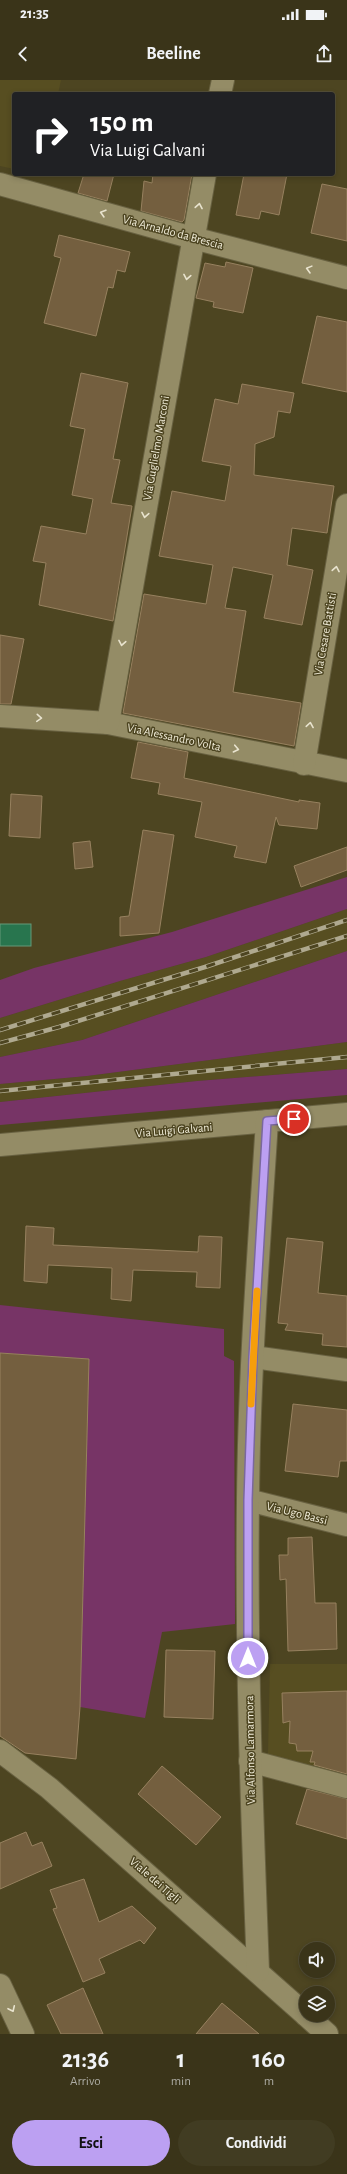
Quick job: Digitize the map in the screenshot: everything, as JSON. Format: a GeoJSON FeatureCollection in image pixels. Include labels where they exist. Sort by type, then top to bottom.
{"type":"FeatureCollection","features":[{"type":"Feature","properties":{"kind":"street"},"geometry":{"type":"LineString","coordinates":[[220,92],[223,80]]}},
{"type":"Feature","properties":{"kind":"street","name":"Via Guglielmo Marconi"},"geometry":{"type":"LineString","coordinates":[[108,723],[205,176]]}},
{"type":"Feature","properties":{"kind":"street","name":"Via Arnaldo da Brescia"},"geometry":{"type":"LineString","coordinates":[[0,184],[193,238],[347,278]]}},
{"type":"Feature","properties":{"kind":"street","name":"Via Cesare Battisti"},"geometry":{"type":"LineString","coordinates":[[304,764],[347,505]]}},
{"type":"Feature","properties":{"kind":"street","name":"Via Alessandro Volta"},"geometry":{"type":"LineString","coordinates":[[0,716],[108,723],[304,764],[347,771]]}},
{"type":"Feature","properties":{"kind":"street","name":"Via Luigi Galvani"},"geometry":{"type":"LineString","coordinates":[[0,1145],[347,1114]]}},
{"type":"Feature","properties":{"kind":"street","name":"Via Alfonso Lamarmora"},"geometry":{"type":"LineString","coordinates":[[258,1971],[250,1761],[248,1500],[253,1357],[267,1121]]}},
{"type":"Feature","properties":{"kind":"street"},"geometry":{"type":"LineString","coordinates":[[253,1357],[347,1370]]}},
{"type":"Feature","properties":{"kind":"street","name":"Via Ugo Bassi"},"geometry":{"type":"LineString","coordinates":[[248,1500],[347,1525]]}},
{"type":"Feature","properties":{"kind":"street","name":"Viale dei Tigli"},"geometry":{"type":"LineString","coordinates":[[0,1751],[49,1788],[299,2009]]}},
{"type":"Feature","properties":{"kind":"street"},"geometry":{"type":"LineString","coordinates":[[250,1761],[347,1787]]}},
{"type":"Feature","properties":{"kind":"street"},"geometry":{"type":"LineString","coordinates":[[0,1985],[23,2034]]}},
{"type":"Feature","properties":{"kind":"street","name":"Viale dei Tigli"},"geometry":{"type":"LineString","coordinates":[[314,2022],[327,2034]]}},
{"type":"Feature","properties":{"kind":"shaded area"},"geometry":{"type":"Polygon","coordinates":[[[0,80],[61,80],[58,92],[12,92],[12,169],[0,166],[0,80]]]}},
{"type":"Feature","properties":{"kind":"shaded area"},"geometry":{"type":"Polygon","coordinates":[[[347,877],[347,909],[206,957],[120,981],[0,1018],[0,980],[34,968],[172,932],[347,877]]]}},
{"type":"Feature","properties":{"kind":"shaded area"},"geometry":{"type":"Polygon","coordinates":[[[347,909],[347,951],[82,1040],[0,1057],[0,1018],[120,981],[206,957],[347,909]]]}},
{"type":"Feature","properties":{"kind":"shaded area"},"geometry":{"type":"Polygon","coordinates":[[[0,924],[31,924],[31,946],[0,946],[0,924]]]}},
{"type":"Feature","properties":{"kind":"shaded area"},"geometry":{"type":"Polygon","coordinates":[[[347,951],[347,1042],[87,1076],[0,1084],[0,1057],[82,1040],[347,951]]]}},
{"type":"Feature","properties":{"kind":"shaded area"},"geometry":{"type":"Polygon","coordinates":[[[347,1042],[347,1069],[197,1081],[0,1102],[0,1084],[87,1076],[347,1042]]]}},
{"type":"Feature","properties":{"kind":"shaded area"},"geometry":{"type":"Polygon","coordinates":[[[347,1069],[347,1095],[0,1125],[0,1102],[197,1081],[347,1069]]]}},
{"type":"Feature","properties":{"kind":"shaded area"},"geometry":{"type":"Polygon","coordinates":[[[0,1305],[224,1329],[224,1356],[234,1361],[235,1624],[162,1632],[145,1718],[80,1707],[89,1359],[0,1353],[0,1305]]]}},
{"type":"Feature","properties":{"kind":"shaded area"},"geometry":{"type":"Polygon","coordinates":[[[270,1664],[347,1664],[347,1777],[268,1754],[270,1664]]]}},
{"type":"Feature","properties":{"kind":"building"},"geometry":{"type":"Polygon","coordinates":[[[83,176],[113,176],[107,201],[78,193],[83,176]]]}},
{"type":"Feature","properties":{"kind":"building"},"geometry":{"type":"Polygon","coordinates":[[[153,176],[192,176],[184,220],[182,222],[141,211],[144,181],[152,183],[153,176]]]}},
{"type":"Feature","properties":{"kind":"building"},"geometry":{"type":"Polygon","coordinates":[[[244,176],[287,176],[279,215],[261,211],[259,219],[236,215],[244,176]]]}},
{"type":"Feature","properties":{"kind":"building"},"geometry":{"type":"Polygon","coordinates":[[[322,184],[347,189],[347,241],[311,233],[322,184]]]}},
{"type":"Feature","properties":{"kind":"building"},"geometry":{"type":"Polygon","coordinates":[[[59,235],[130,252],[125,272],[117,270],[113,288],[108,287],[96,336],[44,323],[61,258],[54,256],[59,235]]]}},
{"type":"Feature","properties":{"kind":"building"},"geometry":{"type":"Polygon","coordinates":[[[226,262],[253,268],[243,313],[213,307],[214,302],[196,298],[205,263],[225,267],[226,262]]]}},
{"type":"Feature","properties":{"kind":"building"},"geometry":{"type":"Polygon","coordinates":[[[317,316],[347,322],[347,392],[302,383],[317,316]]]}},
{"type":"Feature","properties":{"kind":"building"},"geometry":{"type":"Polygon","coordinates":[[[81,373],[128,383],[113,459],[120,460],[111,503],[132,506],[113,621],[39,605],[46,563],[33,561],[41,526],[86,534],[93,499],[72,495],[85,429],[70,426],[81,373]]]}},
{"type":"Feature","properties":{"kind":"building"},"geometry":{"type":"Polygon","coordinates":[[[242,384],[294,393],[290,413],[278,411],[274,437],[255,444],[254,475],[334,486],[327,533],[292,528],[287,565],[313,570],[302,625],[264,618],[273,575],[233,567],[225,608],[246,611],[233,692],[301,703],[294,746],[123,713],[144,594],[206,604],[213,565],[159,556],[172,491],[225,501],[231,466],[202,461],[215,399],[238,404],[242,384]]]}},
{"type":"Feature","properties":{"kind":"building"},"geometry":{"type":"Polygon","coordinates":[[[0,635],[24,639],[11,704],[0,704],[0,635]]]}},
{"type":"Feature","properties":{"kind":"building"},"geometry":{"type":"Polygon","coordinates":[[[138,742],[188,752],[184,778],[299,802],[299,800],[320,803],[317,829],[279,825],[276,817],[266,863],[234,857],[237,846],[195,837],[202,802],[158,794],[160,783],[131,778],[138,742]]]}},
{"type":"Feature","properties":{"kind":"building"},"geometry":{"type":"Polygon","coordinates":[[[11,794],[42,796],[40,838],[9,836],[11,794]]]}},
{"type":"Feature","properties":{"kind":"building"},"geometry":{"type":"Polygon","coordinates":[[[143,830],[174,835],[159,933],[120,936],[120,917],[129,916],[143,830]]]}},
{"type":"Feature","properties":{"kind":"building"},"geometry":{"type":"Polygon","coordinates":[[[90,841],[93,867],[75,869],[73,843],[90,841]]]}},
{"type":"Feature","properties":{"kind":"building"},"geometry":{"type":"Polygon","coordinates":[[[347,847],[347,870],[301,887],[294,866],[347,847]]]}},
{"type":"Feature","properties":{"kind":"building"},"geometry":{"type":"Polygon","coordinates":[[[26,1226],[54,1228],[53,1245],[198,1252],[199,1236],[222,1237],[220,1288],[196,1287],[197,1272],[133,1270],[131,1301],[111,1299],[112,1268],[48,1265],[47,1283],[24,1281],[26,1226]]]}},
{"type":"Feature","properties":{"kind":"building"},"geometry":{"type":"Polygon","coordinates":[[[287,1238],[323,1242],[318,1293],[347,1296],[347,1347],[322,1345],[323,1334],[285,1330],[288,1324],[278,1323],[287,1238]]]}},
{"type":"Feature","properties":{"kind":"building"},"geometry":{"type":"Polygon","coordinates":[[[0,1353],[89,1359],[80,1707],[76,1759],[25,1753],[0,1736],[0,1353]]]}},
{"type":"Feature","properties":{"kind":"building"},"geometry":{"type":"Polygon","coordinates":[[[293,1404],[347,1410],[347,1461],[340,1461],[338,1477],[285,1471],[293,1404]]]}},
{"type":"Feature","properties":{"kind":"building"},"geometry":{"type":"Polygon","coordinates":[[[312,1537],[315,1603],[336,1603],[337,1649],[288,1651],[286,1579],[280,1580],[279,1555],[288,1555],[288,1538],[312,1537]]]}},
{"type":"Feature","properties":{"kind":"building"},"geometry":{"type":"Polygon","coordinates":[[[166,1650],[215,1651],[213,1719],[164,1717],[166,1650]]]}},
{"type":"Feature","properties":{"kind":"building"},"geometry":{"type":"Polygon","coordinates":[[[347,1691],[347,1774],[314,1765],[315,1762],[310,1762],[313,1751],[297,1751],[296,1744],[289,1743],[290,1721],[283,1723],[282,1693],[347,1691]]]}},
{"type":"Feature","properties":{"kind":"building"},"geometry":{"type":"Polygon","coordinates":[[[162,1766],[221,1817],[196,1845],[138,1794],[162,1766]]]}},
{"type":"Feature","properties":{"kind":"building"},"geometry":{"type":"Polygon","coordinates":[[[307,1789],[347,1799],[347,1839],[296,1824],[307,1789]]]}},
{"type":"Feature","properties":{"kind":"building"},"geometry":{"type":"Polygon","coordinates":[[[26,1832],[32,1846],[42,1842],[52,1866],[0,1889],[0,1843],[26,1832]]]}},
{"type":"Feature","properties":{"kind":"building"},"geometry":{"type":"Polygon","coordinates":[[[84,1879],[99,1922],[132,1906],[156,1928],[144,1944],[140,1940],[99,1959],[105,1973],[83,1982],[53,1909],[57,1908],[50,1890],[84,1879]]]}},
{"type":"Feature","properties":{"kind":"building"},"geometry":{"type":"Polygon","coordinates":[[[83,1988],[103,2034],[61,2034],[47,2005],[83,1988]]]}},
{"type":"Feature","properties":{"kind":"building"},"geometry":{"type":"Polygon","coordinates":[[[222,2003],[259,2034],[196,2034],[222,2003]]]}},
{"type":"Feature","properties":{"kind":"railway"},"geometry":{"type":"LineString","coordinates":[[0,1030],[205,967],[347,920]]}},
{"type":"Feature","properties":{"kind":"railway"},"geometry":{"type":"LineString","coordinates":[[0,1043],[59,1027],[347,936]]}},
{"type":"Feature","properties":{"kind":"railway"},"geometry":{"type":"LineString","coordinates":[[0,1091],[347,1057]]}},
{"type":"Feature","properties":{"kind":"slow traffic"},"geometry":{"type":"LineString","coordinates":[[251,1404],[257,1291]]}},
{"type":"Feature","properties":{"kind":"route"},"geometry":{"type":"LineString","coordinates":[[248,1658],[248,1500],[253,1357],[267,1121],[294,1119]]}}]}
